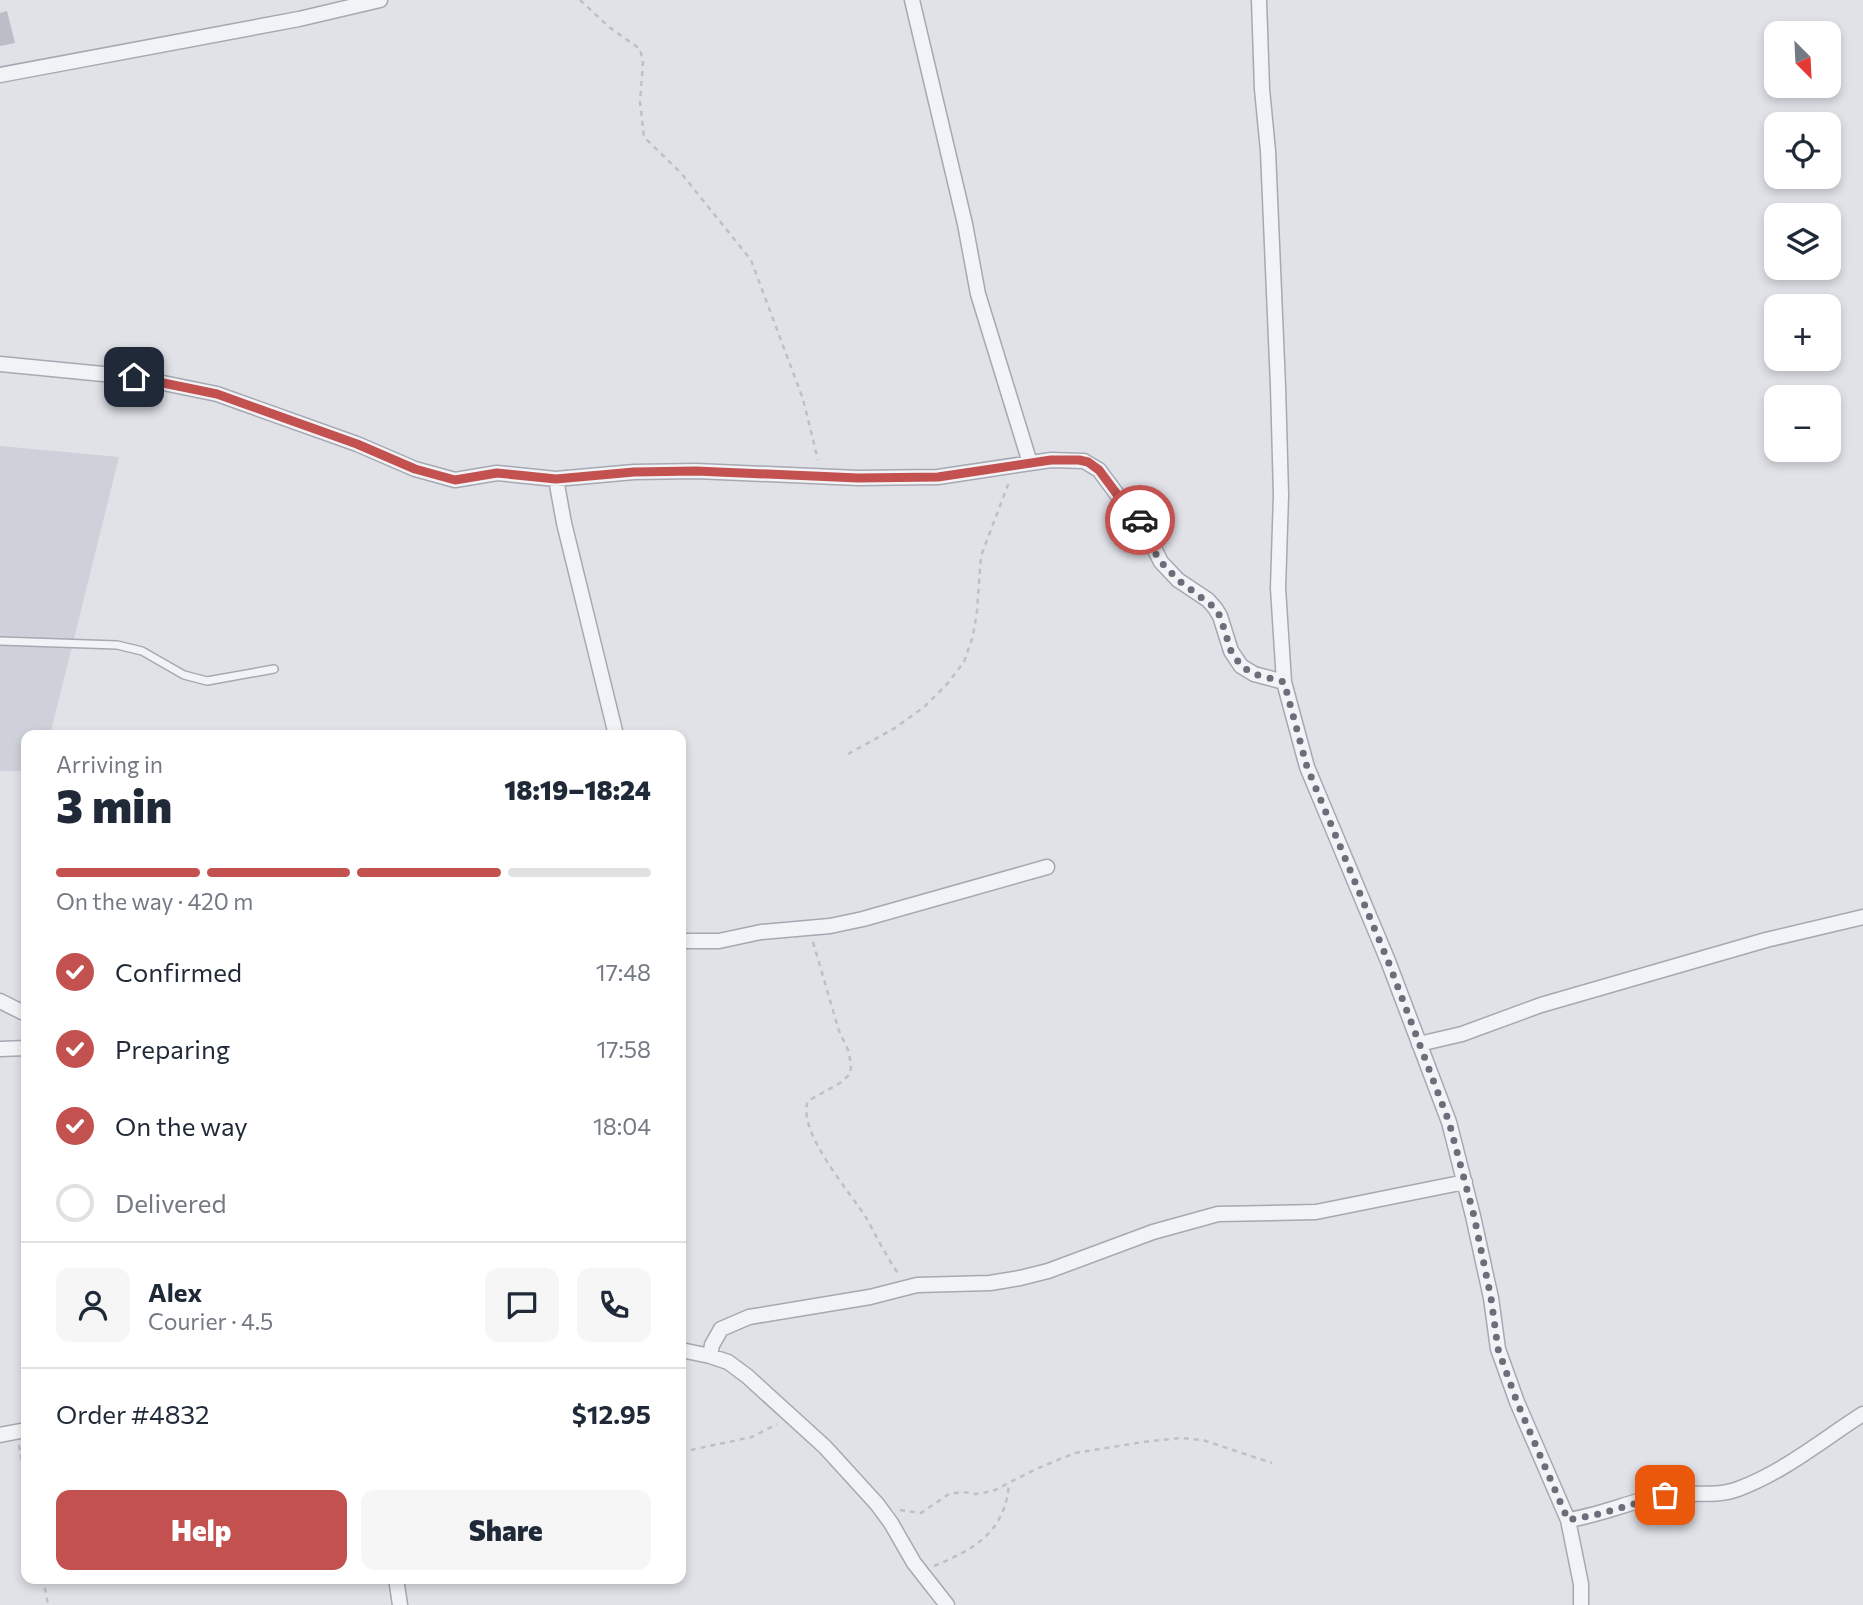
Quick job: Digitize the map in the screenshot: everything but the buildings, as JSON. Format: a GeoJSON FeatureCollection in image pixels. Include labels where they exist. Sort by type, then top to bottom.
{"type":"FeatureCollection","features":[{"type":"Feature","properties":{"kind":"street"},"geometry":{"type":"LineString","coordinates":[[0,75],[299,19],[380,0]]}},
{"type":"Feature","properties":{"kind":"street"},"geometry":{"type":"LineString","coordinates":[[912,0],[965,224],[975,284],[1030,463]]}},
{"type":"Feature","properties":{"kind":"street"},"geometry":{"type":"LineString","coordinates":[[1259,0],[1276,337],[1281,495],[1278,588],[1284,682],[1307,767],[1388,961],[1449,1122],[1491,1298],[1501,1358],[1568,1520],[1581,1584],[1581,1605]]}},
{"type":"Feature","properties":{"kind":"street"},"geometry":{"type":"LineString","coordinates":[[0,364],[134,377],[217,394],[357,444],[415,469],[455,480],[497,473],[556,479],[634,472],[696,471],[820,477],[938,477],[1030,463],[1079,460],[1094,466],[1142,522],[1161,562],[1178,580],[1214,607],[1220,616],[1231,651],[1241,666],[1254,674],[1284,682]]}},
{"type":"Feature","properties":{"kind":"street"},"geometry":{"type":"LineString","coordinates":[[556,479],[564,523],[615,730]]}},
{"type":"Feature","properties":{"kind":"street"},"geometry":{"type":"LineString","coordinates":[[686,941],[719,941],[761,932],[807,929],[863,919],[1047,867]]}},
{"type":"Feature","properties":{"kind":"street"},"geometry":{"type":"LineString","coordinates":[[1419,1044],[1462,1034],[1541,1005],[1766,940],[1863,917]]}},
{"type":"Feature","properties":{"kind":"street"},"geometry":{"type":"LineString","coordinates":[[0,1000],[21,1011]]}},
{"type":"Feature","properties":{"kind":"street"},"geometry":{"type":"LineString","coordinates":[[0,1049],[21,1048]]}},
{"type":"Feature","properties":{"kind":"street"},"geometry":{"type":"LineString","coordinates":[[710,1356],[712,1345],[721,1329],[737,1321],[870,1297],[906,1287],[990,1283],[1020,1278],[1048,1271],[1153,1232],[1218,1214],[1316,1212],[1465,1182]]}},
{"type":"Feature","properties":{"kind":"street"},"geometry":{"type":"LineString","coordinates":[[686,1351],[728,1362],[825,1447],[877,1504],[947,1605]]}},
{"type":"Feature","properties":{"kind":"street"},"geometry":{"type":"LineString","coordinates":[[1568,1520],[1665,1495],[1716,1494],[1740,1489],[1783,1467],[1863,1414]]}},
{"type":"Feature","properties":{"kind":"street"},"geometry":{"type":"LineString","coordinates":[[0,1436],[21,1431]]}},
{"type":"Feature","properties":{"kind":"street"},"geometry":{"type":"LineString","coordinates":[[397,1584],[400,1605]]}},
{"type":"Feature","properties":{"kind":"lane"},"geometry":{"type":"LineString","coordinates":[[0,641],[117,645],[142,651],[184,675],[208,681],[274,669]]}},
{"type":"Feature","properties":{"kind":"path"},"geometry":{"type":"LineString","coordinates":[[580,0],[609,27],[640,49],[643,62],[640,102],[644,137],[681,173],[751,260],[810,420],[820,477]]}},
{"type":"Feature","properties":{"kind":"path"},"geometry":{"type":"LineString","coordinates":[[848,754],[895,728],[925,707],[964,662],[973,636],[981,556],[1014,465]]}},
{"type":"Feature","properties":{"kind":"path"},"geometry":{"type":"LineString","coordinates":[[807,929],[821,964],[839,1031],[851,1060],[846,1079],[808,1101],[805,1113],[808,1124],[906,1287]]}},
{"type":"Feature","properties":{"kind":"path"},"geometry":{"type":"LineString","coordinates":[[686,1451],[752,1437],[792,1416]]}},
{"type":"Feature","properties":{"kind":"path"},"geometry":{"type":"LineString","coordinates":[[877,1504],[920,1513],[949,1494],[985,1493],[1075,1453],[1180,1438],[1227,1446],[1272,1463]]}},
{"type":"Feature","properties":{"kind":"path"},"geometry":{"type":"LineString","coordinates":[[922,1572],[966,1552],[994,1529],[1004,1511],[1009,1484]]}},
{"type":"Feature","properties":{"kind":"path"},"geometry":{"type":"LineString","coordinates":[[44,1584],[48,1605]]}},
{"type":"Feature","properties":{"kind":"shaded area"},"geometry":{"type":"Polygon","coordinates":[[[0,446],[119,457],[51,730],[21,730],[21,771],[0,771],[0,446]]]}},
{"type":"Feature","properties":{"kind":"way so far"},"geometry":{"type":"LineString","coordinates":[[1140,520],[1161,562],[1178,580],[1214,607],[1220,616],[1231,651],[1241,666],[1254,674],[1284,682],[1307,767],[1388,961],[1449,1122],[1474,1216],[1491,1298],[1498,1349],[1506,1377],[1568,1520],[1665,1495]]}},
{"type":"Feature","properties":{"kind":"route"},"geometry":{"type":"LineString","coordinates":[[134,377],[217,394],[357,444],[415,469],[455,480],[497,473],[556,479],[634,472],[696,471],[858,478],[938,477],[1051,460],[1079,460],[1088,462],[1099,470],[1140,520]]}}]}
